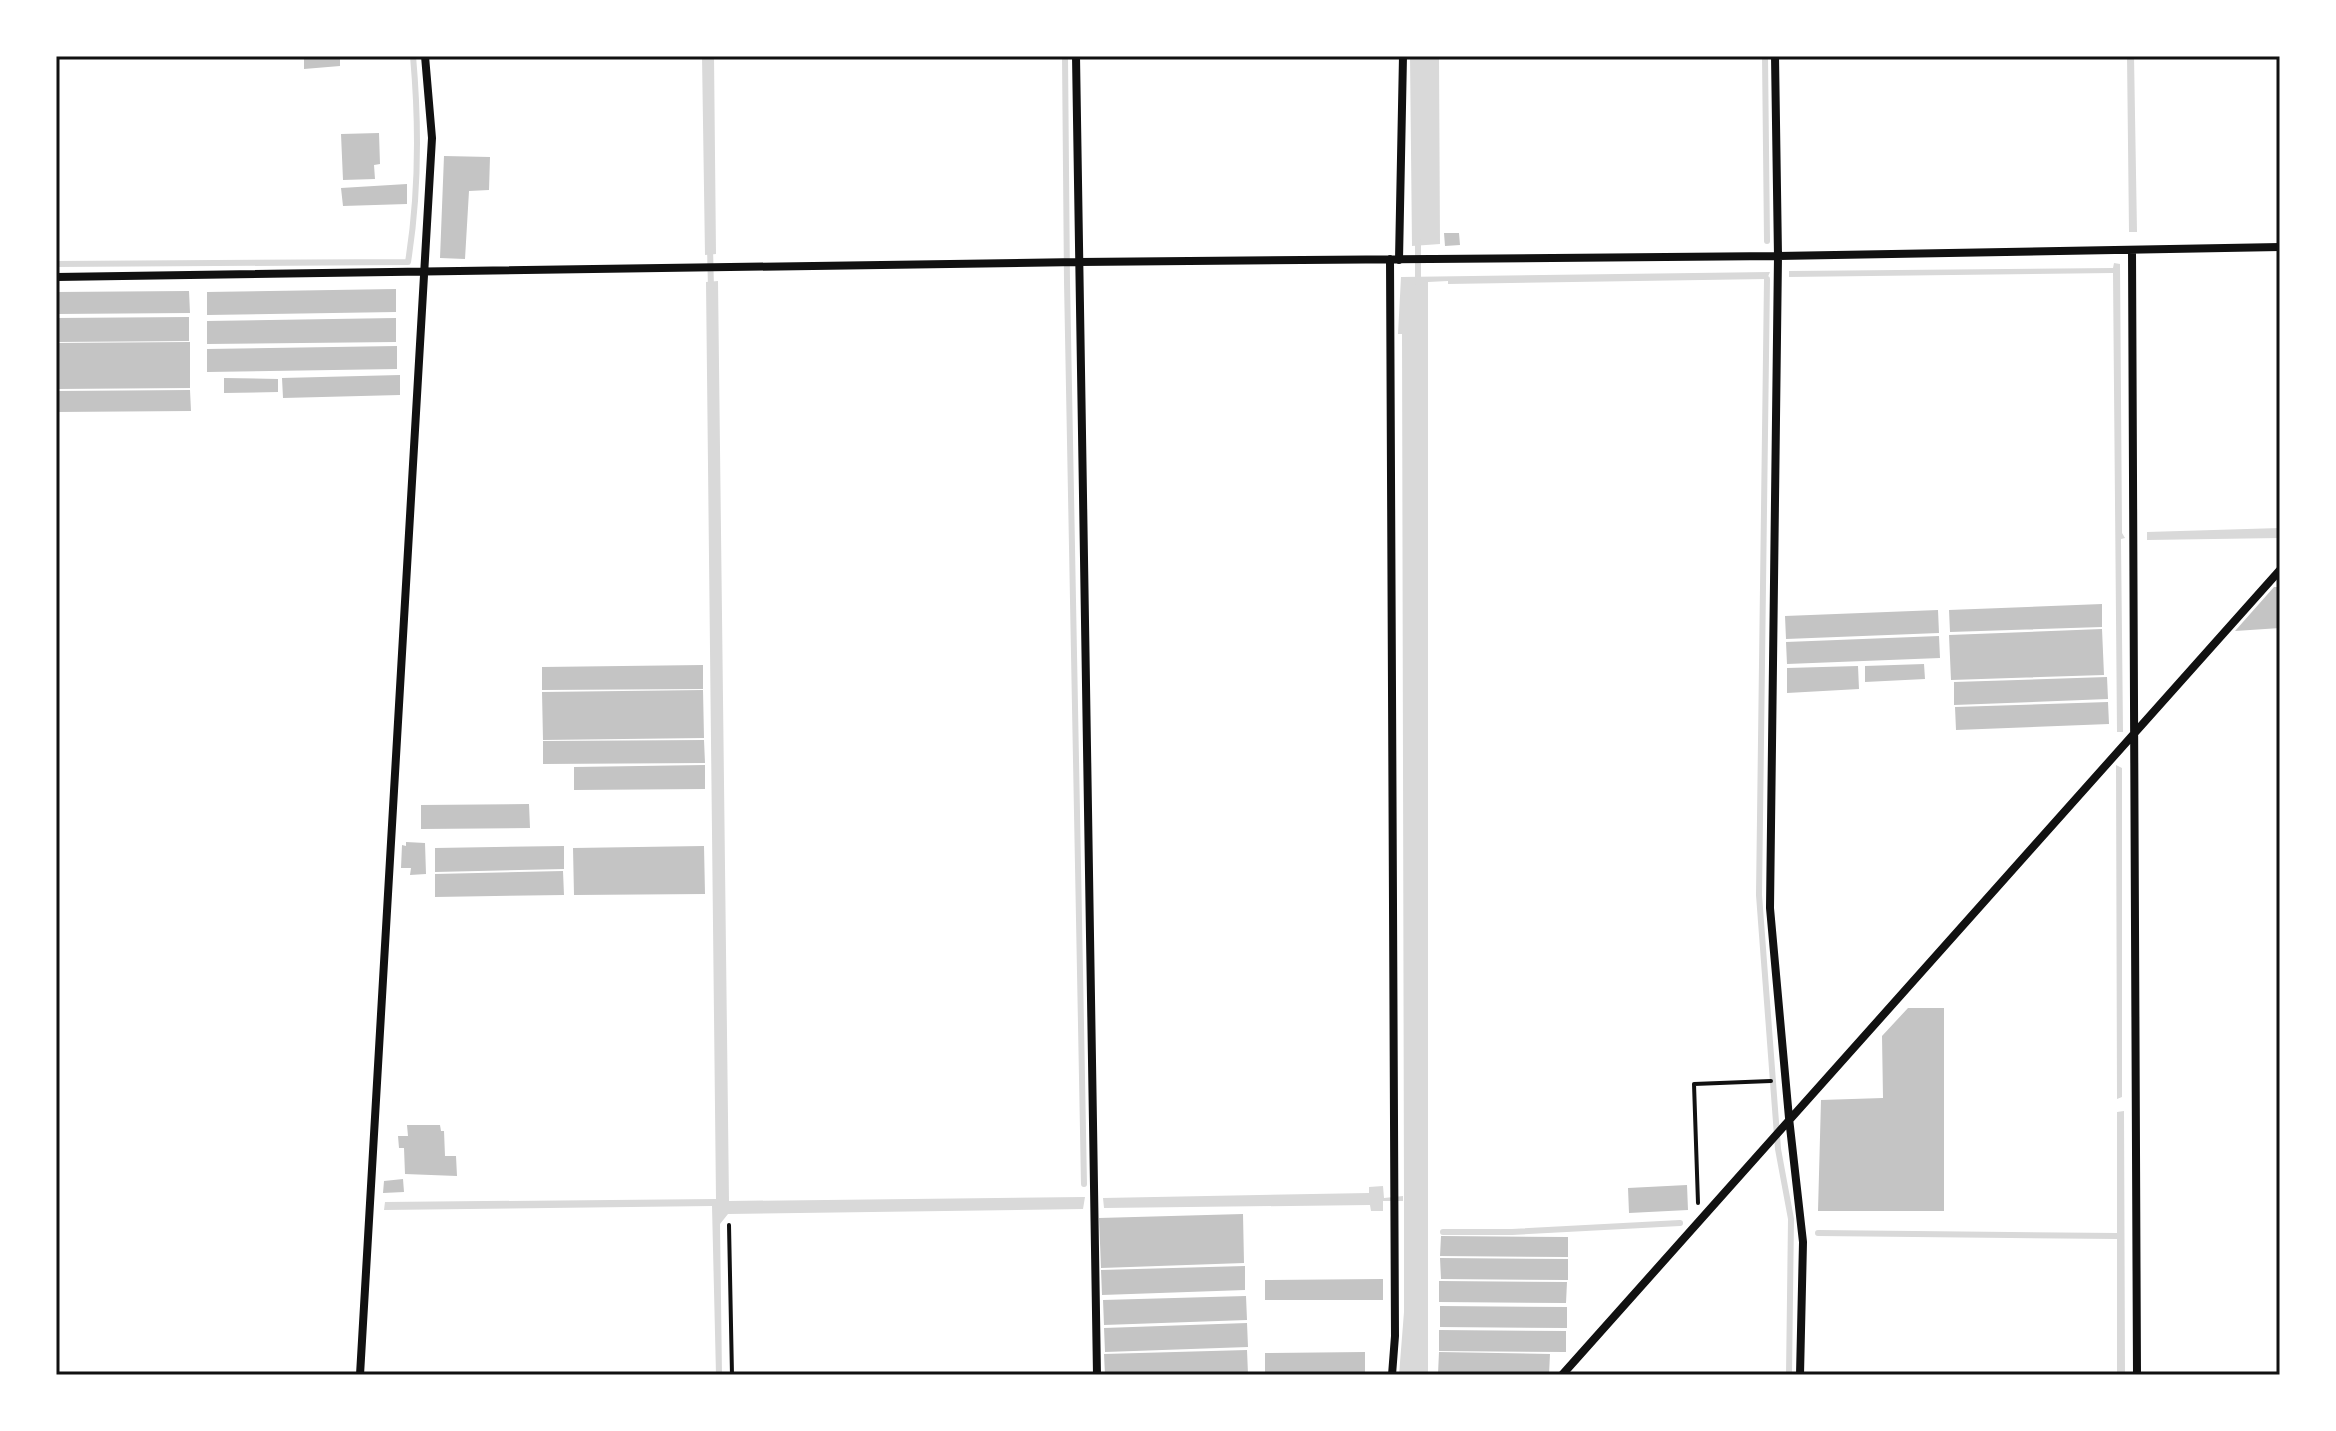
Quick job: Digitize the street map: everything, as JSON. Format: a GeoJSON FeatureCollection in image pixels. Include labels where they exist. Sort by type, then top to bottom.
{"type":"FeatureCollection","features":[{"type":"Feature","properties":{"kind":"street"},"geometry":{"type":"LineString","coordinates":[[360,1375],[432,138],[425,56]]}},
{"type":"Feature","properties":{"kind":"street"},"geometry":{"type":"LineString","coordinates":[[1076,56],[1097,1375]]}},
{"type":"Feature","properties":{"kind":"street"},"geometry":{"type":"LineString","coordinates":[[1392,1375],[1395,1336],[1397,260],[1403,56]]}},
{"type":"Feature","properties":{"kind":"street"},"geometry":{"type":"LineString","coordinates":[[1775,56],[1778,256],[1770,908],[1803,1242],[1800,1375]]}},
{"type":"Feature","properties":{"kind":"street"},"geometry":{"type":"LineString","coordinates":[[56,277],[2280,247]]}},
{"type":"Feature","properties":{"kind":"street"},"geometry":{"type":"LineString","coordinates":[[2132,250],[2137,1375]]}},
{"type":"Feature","properties":{"kind":"street"},"geometry":{"type":"LineString","coordinates":[[1562,1375],[2280,570]]}},
{"type":"Feature","properties":{"kind":"path"},"geometry":{"type":"LineString","coordinates":[[1699,1220],[1694,1084],[1785,1080]]}},
{"type":"Feature","properties":{"kind":"path"},"geometry":{"type":"LineString","coordinates":[[729,1225],[732,1375]]}},
{"type":"Feature","properties":{"kind":"shaded area"},"geometry":{"type":"Polygon","coordinates":[[[702,56],[714,56],[716,254],[705,255],[702,56]]]}},
{"type":"Feature","properties":{"kind":"shaded area"},"geometry":{"type":"Polygon","coordinates":[[[1410,56],[1439,56],[1440,244],[1412,246],[1410,56]]]}},
{"type":"Feature","properties":{"kind":"shaded area"},"geometry":{"type":"Polygon","coordinates":[[[2127,56],[2134,56],[2137,232],[2129,232],[2127,56]]]}},
{"type":"Feature","properties":{"kind":"shaded area"},"geometry":{"type":"Polygon","coordinates":[[[2114,263],[2120,264],[2122,533],[2125,538],[2121,539],[2123,732],[2117,732],[2113,273],[1789,277],[1789,271],[2113,268],[2114,263]]]}},
{"type":"Feature","properties":{"kind":"shaded area"},"geometry":{"type":"Polygon","coordinates":[[[1770,272],[1767,279],[1428,282],[1428,1375],[1399,1375],[1404,1312],[1402,334],[1398,334],[1401,277],[1770,272]]]}},
{"type":"Feature","properties":{"kind":"shaded area"},"geometry":{"type":"Polygon","coordinates":[[[718,281],[729,1201],[1085,1197],[1083,1209],[728,1214],[720,1224],[722,1375],[716,1375],[712,1206],[384,1210],[385,1202],[716,1199],[706,282],[718,281]]]}},
{"type":"Feature","properties":{"kind":"shaded area"},"geometry":{"type":"Polygon","coordinates":[[[2280,528],[2280,538],[2147,540],[2147,532],[2280,528]]]}},
{"type":"Feature","properties":{"kind":"shaded area"},"geometry":{"type":"Polygon","coordinates":[[[2116,765],[2122,768],[2122,1097],[2117,1099],[2116,765]]]}},
{"type":"Feature","properties":{"kind":"shaded area"},"geometry":{"type":"Polygon","coordinates":[[[2124,1111],[2125,1375],[2117,1375],[2117,1112],[2124,1111]]]}},
{"type":"Feature","properties":{"kind":"shaded area"},"geometry":{"type":"Polygon","coordinates":[[[1383,1186],[1384,1198],[1403,1196],[1403,1201],[1383,1201],[1383,1211],[1371,1211],[1370,1205],[1104,1208],[1103,1198],[1369,1193],[1369,1187],[1383,1186]]]}},
{"type":"Feature","properties":{"kind":"building"},"geometry":{"type":"Polygon","coordinates":[[[304,56],[340,56],[340,66],[304,69],[304,56]]]}},
{"type":"Feature","properties":{"kind":"building"},"geometry":{"type":"Polygon","coordinates":[[[379,133],[380,164],[374,165],[375,179],[343,180],[341,134],[379,133]]]}},
{"type":"Feature","properties":{"kind":"building"},"geometry":{"type":"Polygon","coordinates":[[[444,156],[490,157],[489,190],[469,191],[465,259],[440,258],[444,156]]]}},
{"type":"Feature","properties":{"kind":"building"},"geometry":{"type":"Polygon","coordinates":[[[407,184],[407,204],[343,206],[341,188],[407,184]]]}},
{"type":"Feature","properties":{"kind":"building"},"geometry":{"type":"Polygon","coordinates":[[[1444,233],[1459,233],[1460,245],[1445,246],[1444,233]]]}},
{"type":"Feature","properties":{"kind":"building"},"geometry":{"type":"Polygon","coordinates":[[[396,289],[396,312],[207,315],[207,292],[396,289]]]}},
{"type":"Feature","properties":{"kind":"building"},"geometry":{"type":"Polygon","coordinates":[[[189,291],[190,313],[56,314],[56,292],[189,291]]]}},
{"type":"Feature","properties":{"kind":"building"},"geometry":{"type":"Polygon","coordinates":[[[189,317],[189,341],[56,342],[56,318],[189,317]]]}},
{"type":"Feature","properties":{"kind":"building"},"geometry":{"type":"Polygon","coordinates":[[[396,318],[396,342],[207,344],[207,321],[396,318]]]}},
{"type":"Feature","properties":{"kind":"building"},"geometry":{"type":"Polygon","coordinates":[[[190,342],[190,388],[56,389],[56,343],[190,342]]]}},
{"type":"Feature","properties":{"kind":"building"},"geometry":{"type":"Polygon","coordinates":[[[397,346],[397,369],[207,372],[207,349],[397,346]]]}},
{"type":"Feature","properties":{"kind":"building"},"geometry":{"type":"Polygon","coordinates":[[[400,375],[400,395],[283,398],[282,378],[400,375]]]}},
{"type":"Feature","properties":{"kind":"building"},"geometry":{"type":"Polygon","coordinates":[[[224,378],[278,379],[278,392],[224,393],[224,378]]]}},
{"type":"Feature","properties":{"kind":"building"},"geometry":{"type":"Polygon","coordinates":[[[190,390],[191,411],[56,412],[56,391],[190,390]]]}},
{"type":"Feature","properties":{"kind":"building"},"geometry":{"type":"Polygon","coordinates":[[[2274,587],[2280,587],[2280,628],[2235,631],[2274,587]]]}},
{"type":"Feature","properties":{"kind":"building"},"geometry":{"type":"Polygon","coordinates":[[[2102,604],[2102,627],[1950,632],[1949,610],[2102,604]]]}},
{"type":"Feature","properties":{"kind":"building"},"geometry":{"type":"Polygon","coordinates":[[[1938,610],[1939,633],[1786,639],[1785,616],[1938,610]]]}},
{"type":"Feature","properties":{"kind":"building"},"geometry":{"type":"Polygon","coordinates":[[[2102,629],[2104,675],[1951,680],[1949,635],[2102,629]]]}},
{"type":"Feature","properties":{"kind":"building"},"geometry":{"type":"Polygon","coordinates":[[[1939,636],[1940,658],[1787,664],[1786,642],[1939,636]]]}},
{"type":"Feature","properties":{"kind":"building"},"geometry":{"type":"Polygon","coordinates":[[[1924,664],[1925,679],[1865,682],[1865,666],[1924,664]]]}},
{"type":"Feature","properties":{"kind":"building"},"geometry":{"type":"Polygon","coordinates":[[[703,665],[703,689],[542,690],[542,667],[703,665]]]}},
{"type":"Feature","properties":{"kind":"building"},"geometry":{"type":"Polygon","coordinates":[[[1858,666],[1859,689],[1787,693],[1787,668],[1858,666]]]}},
{"type":"Feature","properties":{"kind":"building"},"geometry":{"type":"Polygon","coordinates":[[[2107,677],[2108,699],[1954,705],[1954,682],[2107,677]]]}},
{"type":"Feature","properties":{"kind":"building"},"geometry":{"type":"Polygon","coordinates":[[[703,690],[704,738],[543,740],[542,692],[703,690]]]}},
{"type":"Feature","properties":{"kind":"building"},"geometry":{"type":"Polygon","coordinates":[[[2108,702],[2109,724],[1956,730],[1955,707],[2108,702]]]}},
{"type":"Feature","properties":{"kind":"building"},"geometry":{"type":"Polygon","coordinates":[[[704,740],[705,763],[543,764],[543,741],[704,740]]]}},
{"type":"Feature","properties":{"kind":"building"},"geometry":{"type":"Polygon","coordinates":[[[705,765],[705,789],[574,790],[574,767],[705,765]]]}},
{"type":"Feature","properties":{"kind":"building"},"geometry":{"type":"Polygon","coordinates":[[[529,804],[530,828],[421,829],[421,805],[529,804]]]}},
{"type":"Feature","properties":{"kind":"building"},"geometry":{"type":"Polygon","coordinates":[[[406,842],[425,843],[426,874],[410,875],[411,868],[401,868],[402,845],[406,846],[406,842]]]}},
{"type":"Feature","properties":{"kind":"building"},"geometry":{"type":"Polygon","coordinates":[[[564,846],[564,869],[435,872],[435,848],[564,846]]]}},
{"type":"Feature","properties":{"kind":"building"},"geometry":{"type":"Polygon","coordinates":[[[704,846],[705,894],[574,895],[573,848],[704,846]]]}},
{"type":"Feature","properties":{"kind":"building"},"geometry":{"type":"Polygon","coordinates":[[[563,871],[564,895],[435,897],[435,874],[563,871]]]}},
{"type":"Feature","properties":{"kind":"building"},"geometry":{"type":"Polygon","coordinates":[[[1908,1008],[1944,1008],[1944,1211],[1818,1211],[1821,1100],[1883,1098],[1882,1036],[1908,1008]]]}},
{"type":"Feature","properties":{"kind":"building"},"geometry":{"type":"Polygon","coordinates":[[[407,1125],[440,1125],[441,1131],[444,1131],[445,1156],[456,1156],[457,1176],[405,1174],[404,1148],[399,1148],[398,1136],[408,1136],[407,1125]]]}},
{"type":"Feature","properties":{"kind":"building"},"geometry":{"type":"Polygon","coordinates":[[[403,1179],[404,1192],[383,1193],[384,1181],[403,1179]]]}},
{"type":"Feature","properties":{"kind":"building"},"geometry":{"type":"Polygon","coordinates":[[[1687,1185],[1688,1210],[1629,1213],[1628,1188],[1687,1185]]]}},
{"type":"Feature","properties":{"kind":"building"},"geometry":{"type":"Polygon","coordinates":[[[1243,1214],[1244,1263],[1101,1268],[1099,1218],[1243,1214]]]}},
{"type":"Feature","properties":{"kind":"building"},"geometry":{"type":"Polygon","coordinates":[[[1441,1236],[1568,1237],[1568,1257],[1440,1256],[1441,1236]]]}},
{"type":"Feature","properties":{"kind":"building"},"geometry":{"type":"Polygon","coordinates":[[[1440,1258],[1568,1259],[1568,1280],[1441,1279],[1440,1258]]]}},
{"type":"Feature","properties":{"kind":"building"},"geometry":{"type":"Polygon","coordinates":[[[1245,1266],[1245,1290],[1102,1295],[1101,1270],[1245,1266]]]}},
{"type":"Feature","properties":{"kind":"building"},"geometry":{"type":"Polygon","coordinates":[[[1383,1279],[1383,1300],[1265,1300],[1265,1280],[1383,1279]]]}},
{"type":"Feature","properties":{"kind":"building"},"geometry":{"type":"Polygon","coordinates":[[[1439,1281],[1567,1282],[1566,1303],[1439,1302],[1439,1281]]]}},
{"type":"Feature","properties":{"kind":"building"},"geometry":{"type":"Polygon","coordinates":[[[1246,1296],[1247,1320],[1104,1325],[1103,1300],[1246,1296]]]}},
{"type":"Feature","properties":{"kind":"building"},"geometry":{"type":"Polygon","coordinates":[[[1440,1306],[1567,1307],[1567,1328],[1440,1327],[1440,1306]]]}},
{"type":"Feature","properties":{"kind":"building"},"geometry":{"type":"Polygon","coordinates":[[[1247,1323],[1248,1347],[1105,1352],[1104,1328],[1247,1323]]]}},
{"type":"Feature","properties":{"kind":"building"},"geometry":{"type":"Polygon","coordinates":[[[1439,1330],[1566,1331],[1566,1352],[1439,1351],[1439,1330]]]}},
{"type":"Feature","properties":{"kind":"building"},"geometry":{"type":"Polygon","coordinates":[[[1247,1350],[1248,1374],[1105,1375],[1104,1354],[1247,1350]]]}},
{"type":"Feature","properties":{"kind":"building"},"geometry":{"type":"Polygon","coordinates":[[[1365,1352],[1365,1374],[1265,1375],[1265,1353],[1365,1352]]]}},
{"type":"Feature","properties":{"kind":"building"},"geometry":{"type":"Polygon","coordinates":[[[1439,1352],[1550,1354],[1549,1375],[1438,1374],[1439,1352]]]}},
{"type":"Feature","properties":{"kind":"waterway"},"geometry":{"type":"LineString","coordinates":[[56,264],[408,262],[417,159],[413,56]]}},
{"type":"Feature","properties":{"kind":"waterway"},"geometry":{"type":"LineString","coordinates":[[1065,56],[1084,1184]]}},
{"type":"Feature","properties":{"kind":"waterway"},"geometry":{"type":"LineString","coordinates":[[1765,56],[1767,241]]}},
{"type":"Feature","properties":{"kind":"waterway"},"geometry":{"type":"LineString","coordinates":[[1418,240],[1418,284]]}},
{"type":"Feature","properties":{"kind":"waterway"},"geometry":{"type":"LineString","coordinates":[[710,248],[711,288]]}},
{"type":"Feature","properties":{"kind":"waterway"},"geometry":{"type":"LineString","coordinates":[[1767,279],[1759,895],[1778,1149],[1791,1219],[1789,1375]]}},
{"type":"Feature","properties":{"kind":"waterway"},"geometry":{"type":"LineString","coordinates":[[1443,1232],[1512,1232],[1680,1223]]}},
{"type":"Feature","properties":{"kind":"waterway"},"geometry":{"type":"LineString","coordinates":[[1818,1233],[2117,1236]]}}]}
